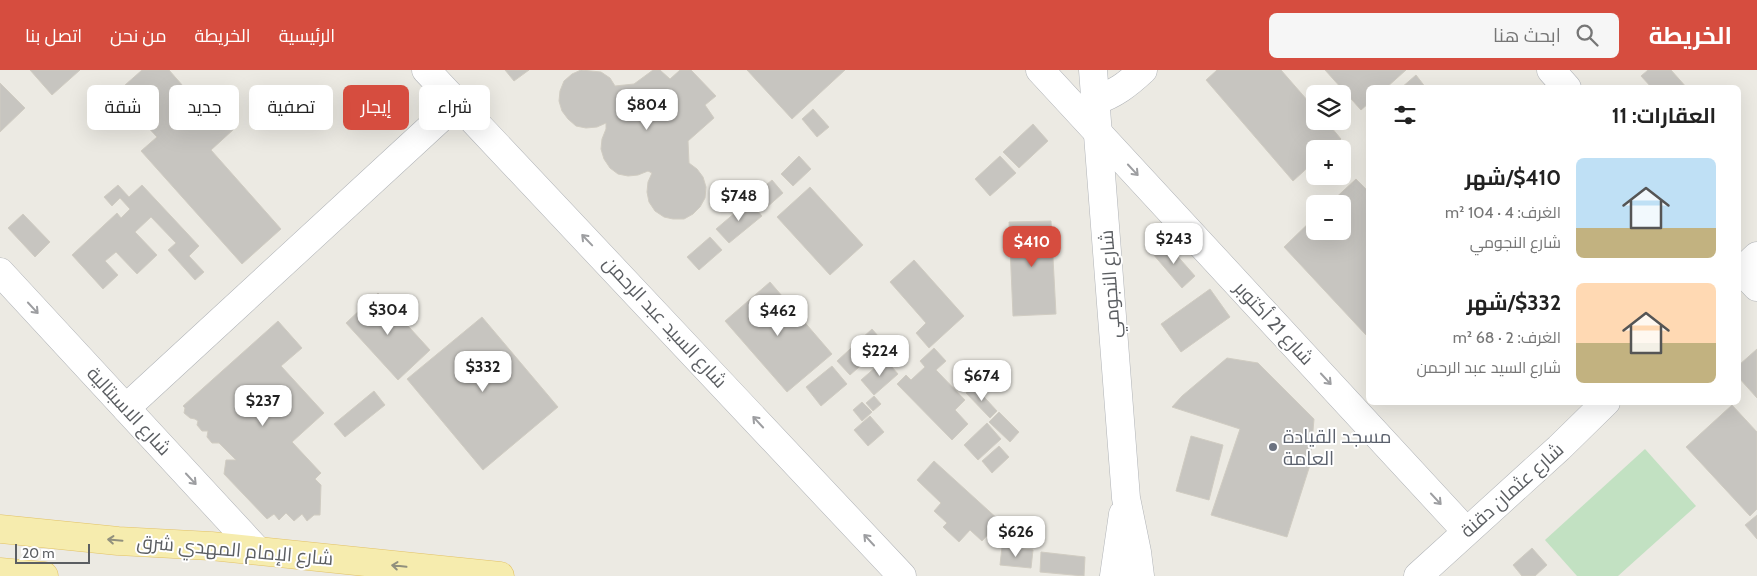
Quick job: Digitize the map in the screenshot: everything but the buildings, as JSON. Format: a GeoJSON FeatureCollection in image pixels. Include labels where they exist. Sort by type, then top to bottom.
{"type":"FeatureCollection","features":[{"type":"Feature","properties":{"kind":"main road","name":"شارع الإمام المهدي شرق"},"geometry":{"type":"LineString","coordinates":[[0,530],[118,541],[257,550],[500,576]]}},
{"type":"Feature","properties":{"kind":"main road"},"geometry":{"type":"LineString","coordinates":[[0,572],[44,576]]}},
{"type":"Feature","properties":{"kind":"street","name":"شارع السيد عبد الرحمن"},"geometry":{"type":"LineString","coordinates":[[426,70],[441,85]]}},
{"type":"Feature","properties":{"kind":"street","name":"شارع 21 أكتوبر"},"geometry":{"type":"LineString","coordinates":[[1040,70],[1466,531]]}},
{"type":"Feature","properties":{"kind":"street","name":"شارع النجومي"},"geometry":{"type":"LineString","coordinates":[[1093,70],[1126,498],[1140,576]]}},
{"type":"Feature","properties":{"kind":"street"},"geometry":{"type":"LineString","coordinates":[[1096,101],[1125,87],[1143,70]]}},
{"type":"Feature","properties":{"kind":"street"},"geometry":{"type":"LineString","coordinates":[[1551,70],[1564,85]]}},
{"type":"Feature","properties":{"kind":"street"},"geometry":{"type":"LineString","coordinates":[[126,408],[427,130]]}},
{"type":"Feature","properties":{"kind":"street","name":"شارع السيد عبد الرحمن"},"geometry":{"type":"LineString","coordinates":[[483,130],[902,576]]}},
{"type":"Feature","properties":{"kind":"street","name":"شارع الاسبتالية"},"geometry":{"type":"LineString","coordinates":[[0,272],[257,550]]}},
{"type":"Feature","properties":{"kind":"street","name":"شارع عثمان دقنة"},"geometry":{"type":"LineString","coordinates":[[1418,576],[1559,448],[1603,405]]}},
{"type":"Feature","properties":{"kind":"street","name":"شارع النجومي"},"geometry":{"type":"LineString","coordinates":[[1114,576],[1126,498]]}},
{"type":"Feature","properties":{"kind":"green space"},"geometry":{"type":"Polygon","coordinates":[[[1645,449],[1696,506],[1618,576],[1577,576],[1545,540],[1645,449]]]}},
{"type":"Feature","properties":{"kind":"place","name":"مسجد القيادة العامة"},"geometry":{"type":"Point","coordinates":[1273,447]}}]}
